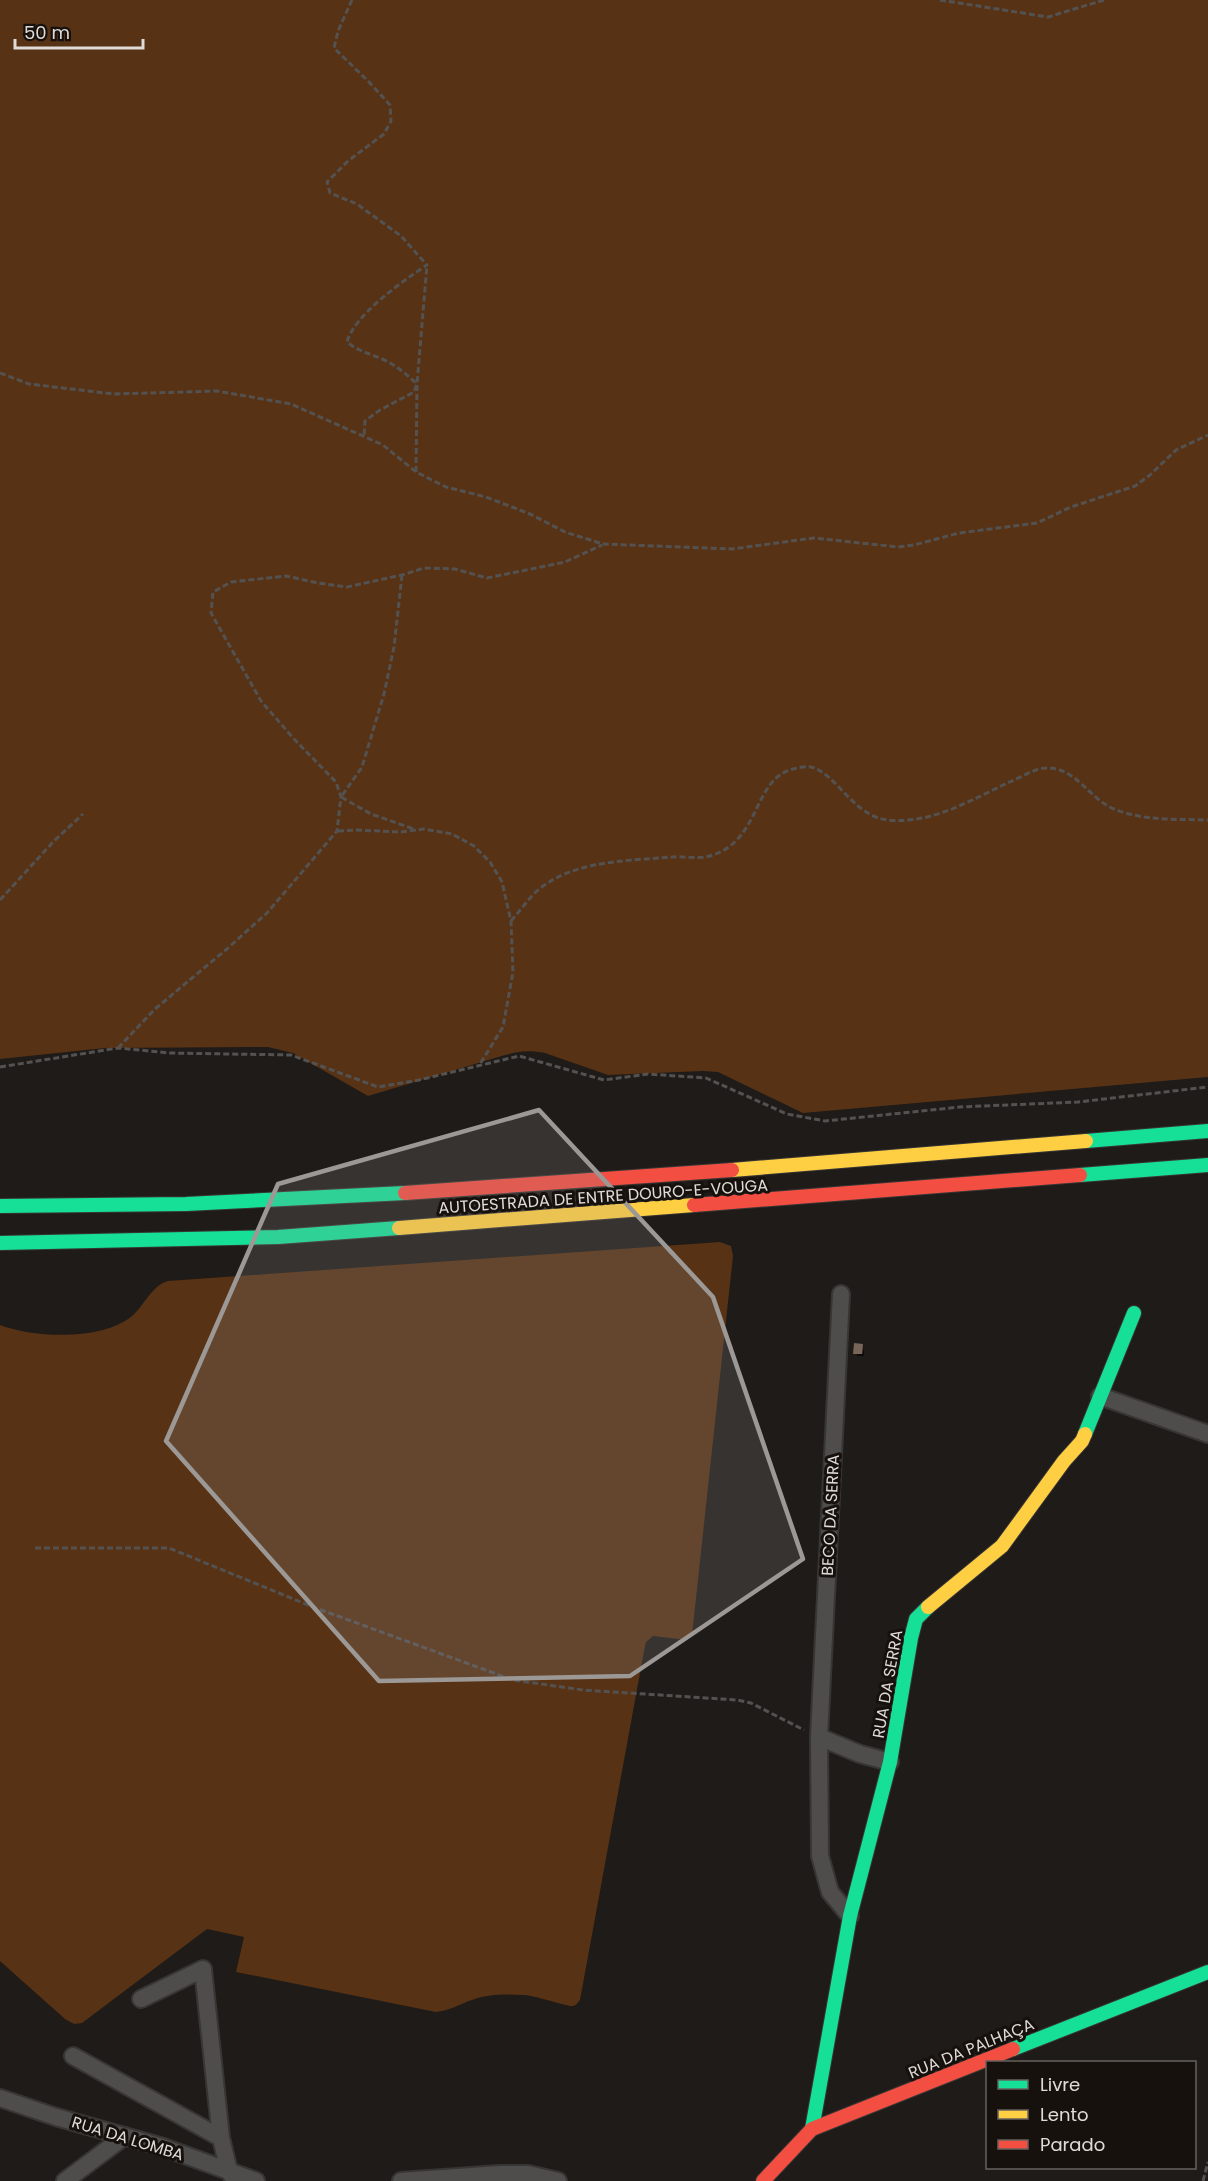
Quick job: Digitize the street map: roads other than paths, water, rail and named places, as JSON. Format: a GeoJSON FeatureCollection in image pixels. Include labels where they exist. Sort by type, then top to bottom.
{"type":"FeatureCollection","features":[{"type":"Feature","properties":{"kind":"main road","name":"AUTOESTRADA DE ENTRE DOURO-E-VOUGA"},"geometry":{"type":"LineString","coordinates":[[0,1206],[211,1203],[717,1172],[1208,1131]]}},
{"type":"Feature","properties":{"kind":"main road","name":"AUTOESTRADA DE ENTRE DOURO-E-VOUGA"},"geometry":{"type":"LineString","coordinates":[[0,1243],[278,1237],[1208,1165]]}},
{"type":"Feature","properties":{"kind":"main road","name":"RUA DA SERRA"},"geometry":{"type":"LineString","coordinates":[[813,2129],[850,1916],[890,1762],[916,1619],[934,1600],[1002,1546],[1064,1461],[1082,1441],[1134,1313]]}},
{"type":"Feature","properties":{"kind":"main road","name":"RUA DA PALHAÇA"},"geometry":{"type":"LineString","coordinates":[[763,2181],[813,2129],[1208,1972]]}},
{"type":"Feature","properties":{"kind":"street","name":"BECO DA SERRA"},"geometry":{"type":"LineString","coordinates":[[842,1294],[819,1737],[820,1856],[830,1892],[850,1916]]}},
{"type":"Feature","properties":{"kind":"street"},"geometry":{"type":"LineString","coordinates":[[1100,1396],[1208,1434]]}},
{"type":"Feature","properties":{"kind":"street"},"geometry":{"type":"LineString","coordinates":[[819,1737],[860,1754],[890,1762]]}},
{"type":"Feature","properties":{"kind":"street"},"geometry":{"type":"LineString","coordinates":[[141,1999],[203,1969],[221,2138],[232,2176]]}},
{"type":"Feature","properties":{"kind":"street"},"geometry":{"type":"LineString","coordinates":[[73,2056],[221,2138]]}},
{"type":"Feature","properties":{"kind":"street","name":"RUA DA LOMBA"},"geometry":{"type":"LineString","coordinates":[[0,2098],[56,2117],[163,2147],[232,2176],[256,2181]]}},
{"type":"Feature","properties":{"kind":"street"},"geometry":{"type":"LineString","coordinates":[[65,2181],[125,2136]]}},
{"type":"Feature","properties":{"kind":"street"},"geometry":{"type":"LineString","coordinates":[[401,2181],[528,2174],[558,2181]]}}]}
